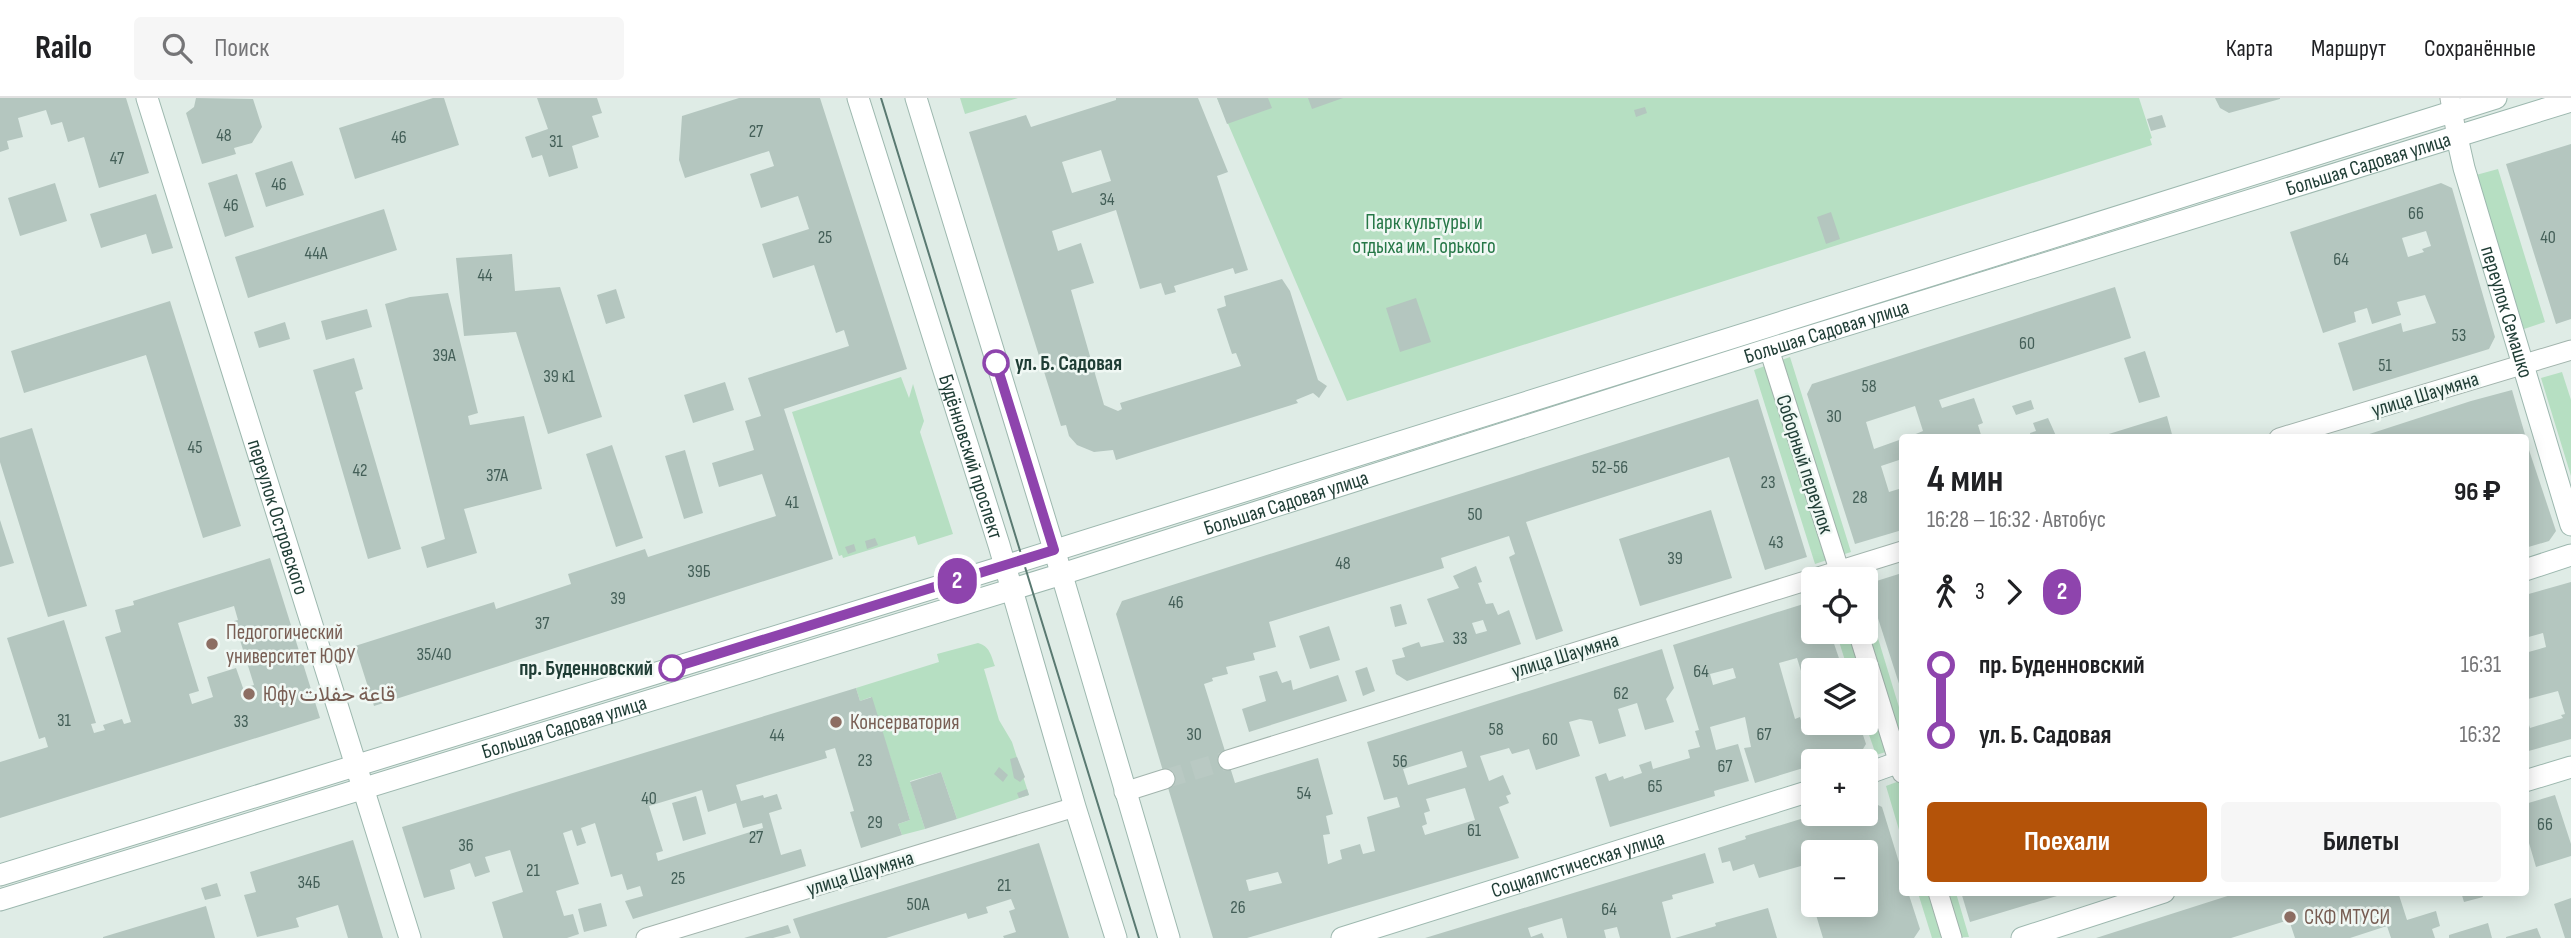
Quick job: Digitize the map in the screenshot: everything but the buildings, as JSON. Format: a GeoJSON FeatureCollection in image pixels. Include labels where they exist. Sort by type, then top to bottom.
{"type":"FeatureCollection","features":[{"type":"Feature","properties":{"kind":"main road","name":"переулок Островского"},"geometry":{"type":"LineString","coordinates":[[147,98],[410,938]]}},
{"type":"Feature","properties":{"kind":"main road","name":"Будённовский проспект"},"geometry":{"type":"LineString","coordinates":[[858,98],[1005,566],[1116,938]]}},
{"type":"Feature","properties":{"kind":"main road"},"geometry":{"type":"LineString","coordinates":[[916,98],[1062,574],[1169,938]]}},
{"type":"Feature","properties":{"kind":"main road","name":"Большая Садовая улица"},"geometry":{"type":"LineString","coordinates":[[0,875],[1005,566],[2451,104],[2496,98]]}},
{"type":"Feature","properties":{"kind":"main road","name":"Большая Садовая улица"},"geometry":{"type":"LineString","coordinates":[[0,900],[1062,574],[1769,349],[2571,101]]}},
{"type":"Feature","properties":{"kind":"main road","name":"переулок Семашко"},"geometry":{"type":"LineString","coordinates":[[2457,136],[2464,169],[2571,525]]}},
{"type":"Feature","properties":{"kind":"main road"},"geometry":{"type":"LineString","coordinates":[[2529,569],[2571,555]]}},
{"type":"Feature","properties":{"kind":"main road"},"geometry":{"type":"LineString","coordinates":[[1878,771],[1899,766]]}},
{"type":"Feature","properties":{"kind":"main road"},"geometry":{"type":"LineString","coordinates":[[2529,780],[2571,767]]}},
{"type":"Feature","properties":{"kind":"main road","name":"Социалистическая улица"},"geometry":{"type":"LineString","coordinates":[[1342,938],[1801,794]]}},
{"type":"Feature","properties":{"kind":"main road"},"geometry":{"type":"LineString","coordinates":[[2022,938],[2152,896]]}},
{"type":"Feature","properties":{"kind":"street","name":"переулок Семашко"},"geometry":{"type":"LineString","coordinates":[[2451,104],[2457,136]]}},
{"type":"Feature","properties":{"kind":"street","name":"Соборный переулок"},"geometry":{"type":"LineString","coordinates":[[1769,349],[1837,567]]}},
{"type":"Feature","properties":{"kind":"street","name":"улица Шаумяна"},"geometry":{"type":"LineString","coordinates":[[2292,434],[2571,350]]}},
{"type":"Feature","properties":{"kind":"street","name":"улица Шаумяна"},"geometry":{"type":"LineString","coordinates":[[1861,567],[1899,552]]}},
{"type":"Feature","properties":{"kind":"street","name":"улица Шаумяна"},"geometry":{"type":"LineString","coordinates":[[1228,760],[1801,587]]}},
{"type":"Feature","properties":{"kind":"street"},"geometry":{"type":"LineString","coordinates":[[1862,644],[1899,759]]}},
{"type":"Feature","properties":{"kind":"street"},"geometry":{"type":"LineString","coordinates":[[1124,792],[1165,779]]}},
{"type":"Feature","properties":{"kind":"street","name":"улица Шаумяна"},"geometry":{"type":"LineString","coordinates":[[646,938],[1075,807]]}},
{"type":"Feature","properties":{"kind":"street"},"geometry":{"type":"LineString","coordinates":[[1939,896],[1952,938]]}},
{"type":"Feature","properties":{"kind":"green space"},"geometry":{"type":"Polygon","coordinates":[[[960,98],[1018,98],[965,114],[960,98]]]}},
{"type":"Feature","properties":{"kind":"green space","name":"Парк культуры и отдыха им. Горького"},"geometry":{"type":"Polygon","coordinates":[[[1217,98],[2139,98],[2152,145],[1347,401],[1217,98]]]}},
{"type":"Feature","properties":{"kind":"green space"},"geometry":{"type":"Polygon","coordinates":[[[2498,169],[2545,322],[2524,329],[2476,175],[2498,169]]]}},
{"type":"Feature","properties":{"kind":"green space"},"geometry":{"type":"Polygon","coordinates":[[[1790,357],[1851,552],[1815,564],[1754,370],[1790,357]]]}},
{"type":"Feature","properties":{"kind":"green space"},"geometry":{"type":"Polygon","coordinates":[[[2562,372],[2571,400],[2571,476],[2541,378],[2562,372]]]}},
{"type":"Feature","properties":{"kind":"green space"},"geometry":{"type":"Polygon","coordinates":[[[901,377],[909,398],[913,384],[924,421],[920,432],[953,534],[918,545],[915,536],[843,558],[842,555],[839,556],[792,412],[901,377]]]}},
{"type":"Feature","properties":{"kind":"green space"},"geometry":{"type":"Polygon","coordinates":[[[1878,638],[1899,707],[1899,748],[1878,754],[1878,749],[1874,749],[1869,735],[1878,735],[1878,658],[1844,658],[1840,644],[1878,644],[1878,638]]]}},
{"type":"Feature","properties":{"kind":"green space"},"geometry":{"type":"Polygon","coordinates":[[[978,643],[988,649],[995,666],[984,669],[999,720],[1012,742],[1029,795],[957,819],[941,772],[910,781],[925,829],[902,835],[898,824],[910,820],[871,697],[860,701],[856,688],[939,662],[937,654],[978,643]]]}},
{"type":"Feature","properties":{"kind":"green space"},"geometry":{"type":"Polygon","coordinates":[[[1899,781],[1899,830],[1886,786],[1899,781]]]}},
{"type":"Feature","properties":{"kind":"green space"},"geometry":{"type":"Polygon","coordinates":[[[1919,896],[1957,896],[1969,937],[1932,938],[1919,896]]]}},
{"type":"Feature","properties":{"kind":"tunnel"},"geometry":{"type":"LineString","coordinates":[[1165,779],[1228,760]]}},
{"type":"Feature","properties":{"kind":"tram line"},"geometry":{"type":"LineString","coordinates":[[881,98],[1139,938]]}},
{"type":"Feature","properties":{"kind":"bus line","name":"2"},"geometry":{"type":"LineString","coordinates":[[672,668],[1054,550],[996,363]]}},
{"type":"Feature","properties":{"kind":"place","name":"ул. Б. Садовая"},"geometry":{"type":"Point","coordinates":[996,363]}},
{"type":"Feature","properties":{"kind":"place","name":"Педогогический университет ЮФУ"},"geometry":{"type":"Point","coordinates":[212,644]}},
{"type":"Feature","properties":{"kind":"place","name":"пр. Буденновский"},"geometry":{"type":"Point","coordinates":[672,668]}},
{"type":"Feature","properties":{"kind":"place","name":"Юфу قاعة حفلات"},"geometry":{"type":"Point","coordinates":[249,694]}},
{"type":"Feature","properties":{"kind":"place","name":"Консерватория"},"geometry":{"type":"Point","coordinates":[836,722]}},
{"type":"Feature","properties":{"kind":"place","name":"СКФ МТУСИ"},"geometry":{"type":"Point","coordinates":[2290,917]}}]}
